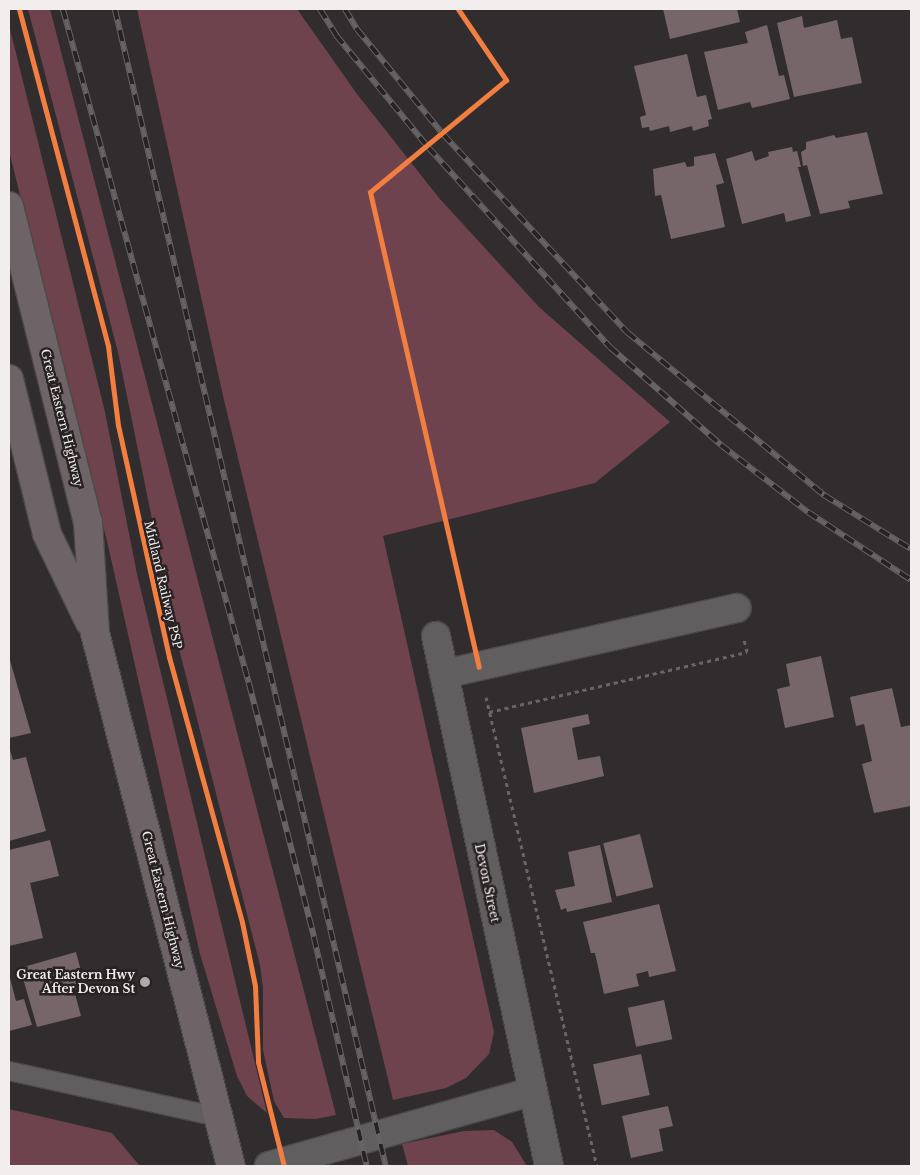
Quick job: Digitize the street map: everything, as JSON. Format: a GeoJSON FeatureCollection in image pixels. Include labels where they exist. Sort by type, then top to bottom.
{"type":"FeatureCollection","features":[{"type":"Feature","properties":{"kind":"highway","name":"Great Eastern Highway"},"geometry":{"type":"LineString","coordinates":[[9,206],[12,235],[88,522],[95,633],[231,1166]]}},
{"type":"Feature","properties":{"kind":"highway","name":"Great Eastern Highway"},"geometry":{"type":"LineString","coordinates":[[9,379],[47,534],[95,633]]}},
{"type":"Feature","properties":{"kind":"street"},"geometry":{"type":"LineString","coordinates":[[444,674],[737,608]]}},
{"type":"Feature","properties":{"kind":"street","name":"Devon Street"},"geometry":{"type":"LineString","coordinates":[[436,636],[531,1092],[549,1166]]}},
{"type":"Feature","properties":{"kind":"street"},"geometry":{"type":"LineString","coordinates":[[269,1166],[531,1092]]}},
{"type":"Feature","properties":{"kind":"lane"},"geometry":{"type":"LineString","coordinates":[[9,1071],[218,1117]]}},
{"type":"Feature","properties":{"kind":"path"},"geometry":{"type":"LineString","coordinates":[[489,712],[747,652],[737,608]]}},
{"type":"Feature","properties":{"kind":"path"},"geometry":{"type":"LineString","coordinates":[[479,667],[597,1166]]}},
{"type":"Feature","properties":{"kind":"shaded area"},"geometry":{"type":"Polygon","coordinates":[[[28,9],[50,9],[336,1115],[316,1119],[284,1118],[274,1101],[263,1050],[263,988],[260,965],[176,637],[118,352],[28,9]]]}},
{"type":"Feature","properties":{"kind":"shaded area"},"geometry":{"type":"Polygon","coordinates":[[[137,9],[297,9],[357,94],[439,198],[539,307],[670,422],[595,483],[383,536],[494,1032],[489,1054],[466,1078],[446,1088],[393,1100],[224,400],[137,9]]]}},
{"type":"Feature","properties":{"kind":"shaded area"},"geometry":{"type":"Polygon","coordinates":[[[9,25],[105,412],[137,574],[267,1113],[247,1096],[237,1076],[200,954],[107,541],[9,151],[9,25]]]}},
{"type":"Feature","properties":{"kind":"shaded area"},"geometry":{"type":"Polygon","coordinates":[[[9,1109],[112,1133],[140,1166],[9,1166],[9,1109]]]}},
{"type":"Feature","properties":{"kind":"shaded area"},"geometry":{"type":"Polygon","coordinates":[[[494,1130],[512,1142],[527,1166],[408,1166],[402,1144],[464,1131],[494,1130]]]}},
{"type":"Feature","properties":{"kind":"building"},"geometry":{"type":"Polygon","coordinates":[[[663,9],[737,9],[740,22],[670,39],[663,9]]]}},
{"type":"Feature","properties":{"kind":"building"},"geometry":{"type":"Polygon","coordinates":[[[802,16],[804,28],[837,20],[841,39],[852,37],[862,83],[794,97],[777,23],[802,16]]]}},
{"type":"Feature","properties":{"kind":"building"},"geometry":{"type":"Polygon","coordinates":[[[767,25],[779,76],[784,75],[790,99],[752,108],[750,102],[718,110],[704,52],[748,43],[745,32],[767,25]]]}},
{"type":"Feature","properties":{"kind":"building"},"geometry":{"type":"Polygon","coordinates":[[[687,54],[697,97],[706,95],[712,119],[708,120],[709,126],[693,131],[692,126],[670,132],[669,126],[650,131],[649,127],[642,128],[640,117],[646,115],[634,66],[687,54]]]}},
{"type":"Feature","properties":{"kind":"building"},"geometry":{"type":"Polygon","coordinates":[[[867,132],[883,194],[848,201],[850,208],[820,214],[807,165],[803,166],[801,152],[806,149],[806,142],[834,135],[836,138],[867,132]]]}},
{"type":"Feature","properties":{"kind":"building"},"geometry":{"type":"Polygon","coordinates":[[[792,147],[793,152],[797,151],[801,167],[798,167],[811,216],[786,222],[784,213],[742,224],[726,159],[752,151],[755,161],[769,156],[768,152],[792,147]]]}},
{"type":"Feature","properties":{"kind":"building"},"geometry":{"type":"Polygon","coordinates":[[[715,153],[724,183],[716,185],[725,227],[671,239],[661,195],[655,196],[653,169],[685,162],[687,167],[694,166],[694,157],[715,153]]]}},
{"type":"Feature","properties":{"kind":"building"},"geometry":{"type":"Polygon","coordinates":[[[821,656],[834,717],[785,728],[777,689],[790,686],[786,664],[821,656]]]}},
{"type":"Feature","properties":{"kind":"building"},"geometry":{"type":"Polygon","coordinates":[[[9,657],[31,733],[9,738],[9,657]]]}},
{"type":"Feature","properties":{"kind":"building"},"geometry":{"type":"Polygon","coordinates":[[[892,688],[901,727],[911,725],[911,806],[874,813],[862,764],[872,761],[864,724],[856,726],[850,697],[892,688]]]}},
{"type":"Feature","properties":{"kind":"building"},"geometry":{"type":"Polygon","coordinates":[[[588,714],[590,724],[572,728],[578,760],[600,756],[604,776],[534,793],[521,728],[588,714]]]}},
{"type":"Feature","properties":{"kind":"building"},"geometry":{"type":"Polygon","coordinates":[[[9,747],[13,760],[26,757],[46,831],[9,841],[9,747]]]}},
{"type":"Feature","properties":{"kind":"building"},"geometry":{"type":"Polygon","coordinates":[[[640,834],[653,887],[616,897],[603,843],[640,834]]]}},
{"type":"Feature","properties":{"kind":"building"},"geometry":{"type":"Polygon","coordinates":[[[50,840],[59,876],[30,883],[43,938],[9,946],[9,850],[50,840]]]}},
{"type":"Feature","properties":{"kind":"building"},"geometry":{"type":"Polygon","coordinates":[[[600,845],[612,902],[567,912],[566,908],[561,910],[555,890],[575,886],[568,852],[600,845]]]}},
{"type":"Feature","properties":{"kind":"building"},"geometry":{"type":"Polygon","coordinates":[[[659,904],[676,971],[649,977],[648,971],[636,974],[639,986],[604,994],[595,953],[591,953],[583,922],[659,904]]]}},
{"type":"Feature","properties":{"kind":"building"},"geometry":{"type":"Polygon","coordinates":[[[76,952],[85,986],[74,990],[81,1016],[37,1027],[20,968],[76,952]]]}},
{"type":"Feature","properties":{"kind":"building"},"geometry":{"type":"Polygon","coordinates":[[[9,974],[16,1001],[24,999],[32,1025],[9,1031],[9,974]]]}},
{"type":"Feature","properties":{"kind":"building"},"geometry":{"type":"Polygon","coordinates":[[[664,1000],[672,1039],[636,1047],[628,1008],[664,1000]]]}},
{"type":"Feature","properties":{"kind":"building"},"geometry":{"type":"Polygon","coordinates":[[[641,1054],[650,1095],[602,1105],[593,1064],[641,1054]]]}},
{"type":"Feature","properties":{"kind":"building"},"geometry":{"type":"Polygon","coordinates":[[[668,1106],[673,1126],[659,1129],[663,1151],[631,1158],[622,1116],[668,1106]]]}},
{"type":"Feature","properties":{"kind":"railway"},"geometry":{"type":"LineString","coordinates":[[63,9],[249,683],[314,937],[367,1166]]}},
{"type":"Feature","properties":{"kind":"railway"},"geometry":{"type":"LineString","coordinates":[[115,9],[386,1166]]}},
{"type":"Feature","properties":{"kind":"railway"},"geometry":{"type":"LineString","coordinates":[[320,9],[336,35],[428,147],[610,347],[721,445],[808,512],[911,580]]}},
{"type":"Feature","properties":{"kind":"railway"},"geometry":{"type":"LineString","coordinates":[[345,9],[357,29],[443,134],[627,332],[824,495],[911,549]]}},
{"type":"Feature","properties":{"kind":"cycle path","name":"Midland Railway PSP"},"geometry":{"type":"LineString","coordinates":[[19,9],[108,346],[118,425],[169,657],[242,922],[255,986],[258,1062],[284,1166]]}},
{"type":"Feature","properties":{"kind":"cycle path"},"geometry":{"type":"LineString","coordinates":[[458,9],[506,80],[370,192],[479,667]]}},
{"type":"Feature","properties":{"kind":"place","name":"Great Eastern Hwy After Devon St"},"geometry":{"type":"Point","coordinates":[145,982]}}]}
